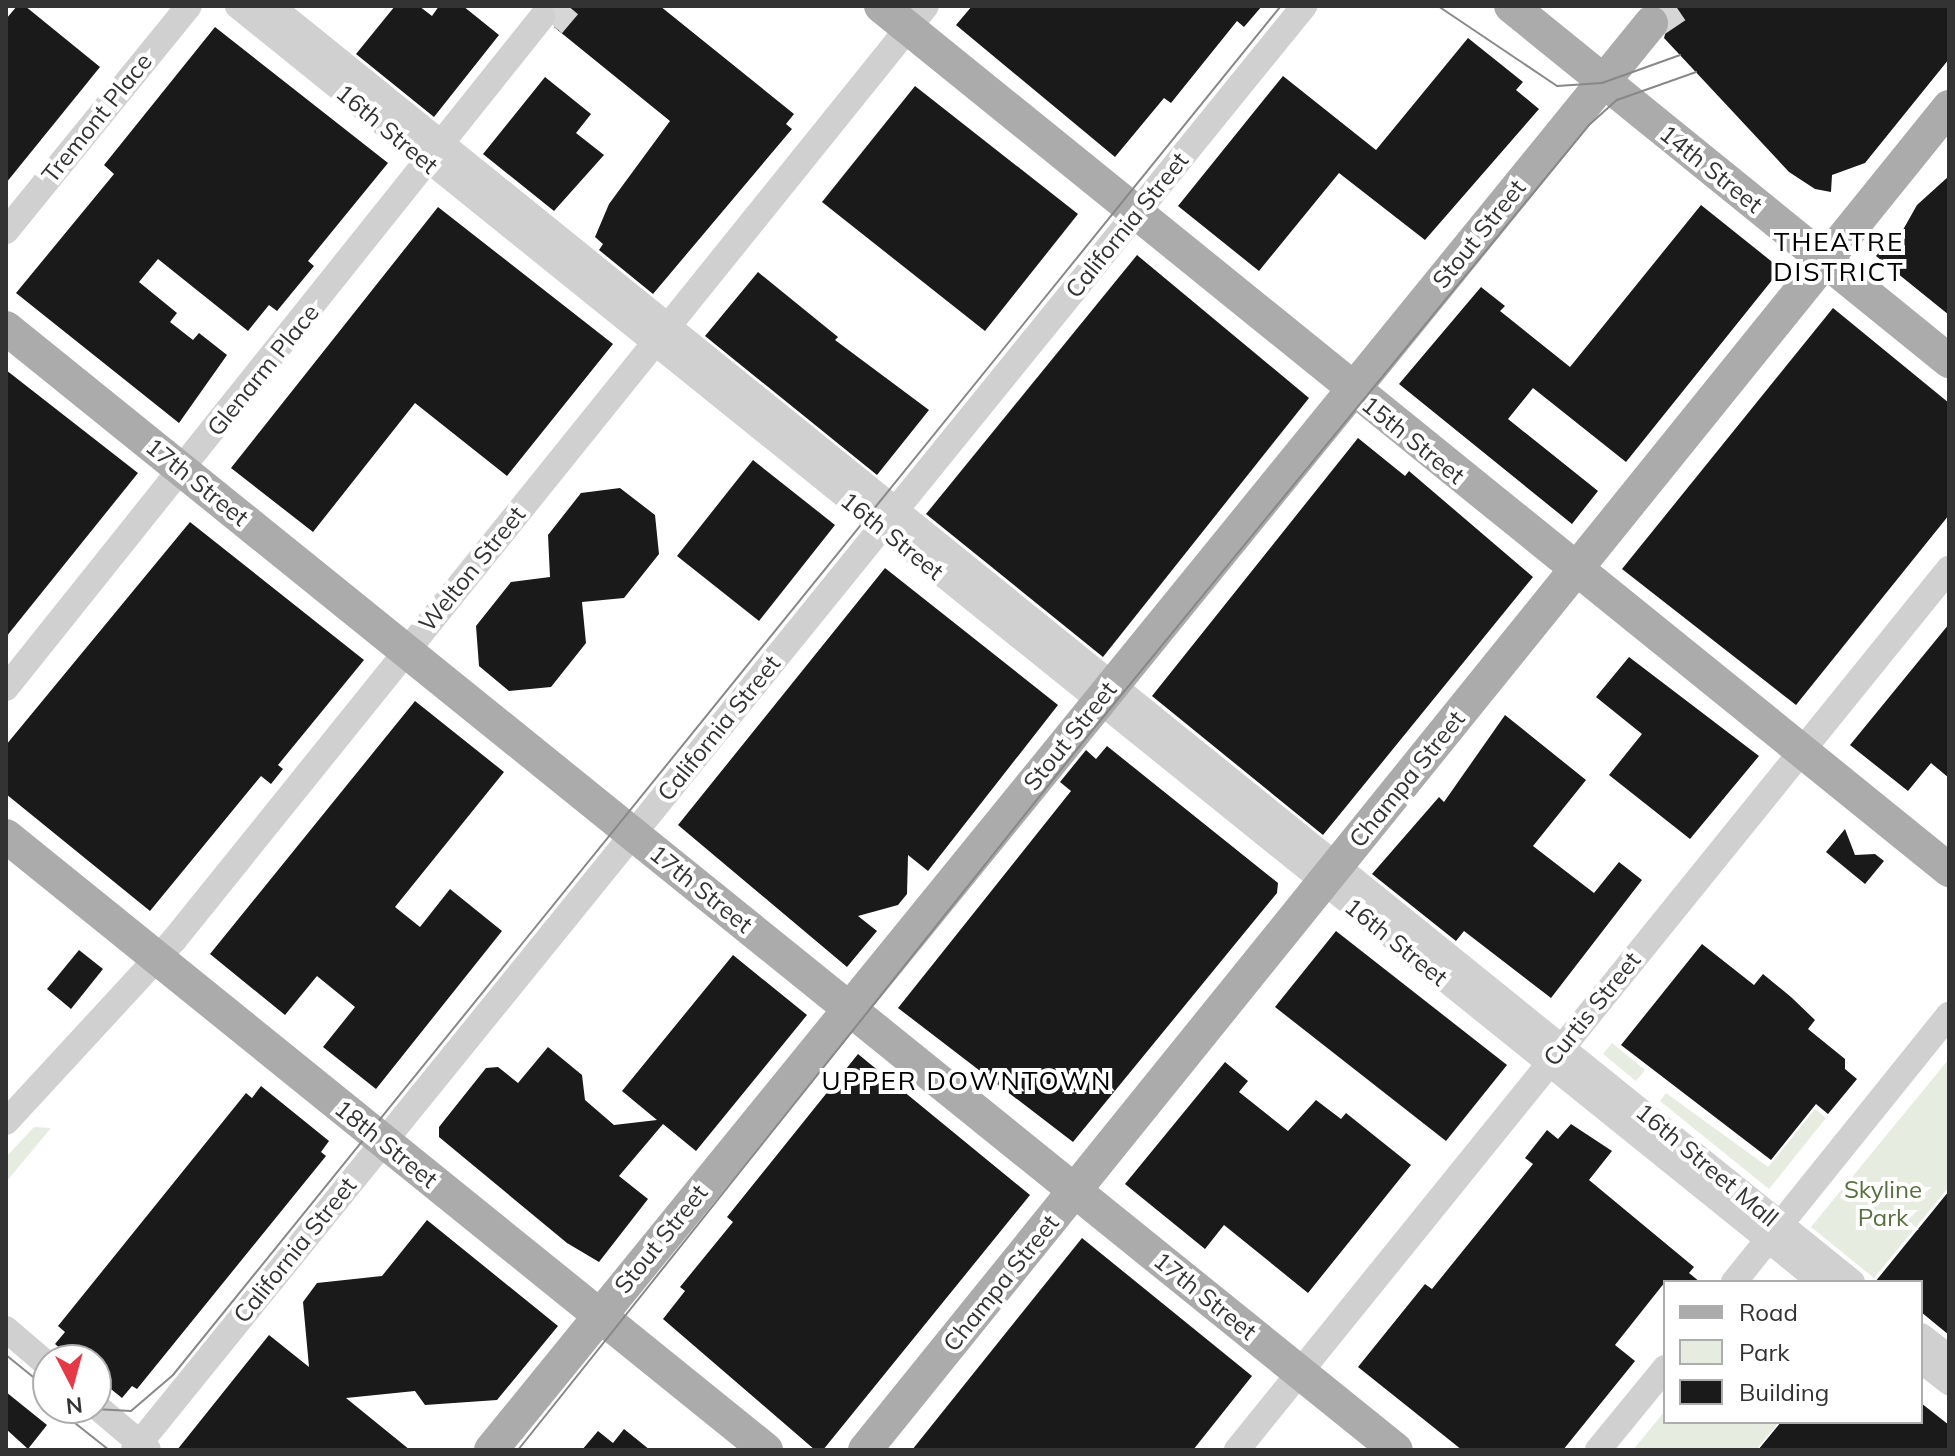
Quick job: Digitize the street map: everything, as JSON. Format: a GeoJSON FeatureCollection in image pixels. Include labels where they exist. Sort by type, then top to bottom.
{"type":"FeatureCollection","features":[{"type":"Feature","properties":{"kind":"main road","name":"15th Street"},"geometry":{"type":"LineString","coordinates":[[881,6],[917,17],[1135,214],[1800,754],[1949,870]]}},
{"type":"Feature","properties":{"kind":"main road","name":"14th Street"},"geometry":{"type":"LineString","coordinates":[[1511,6],[1949,361]]}},
{"type":"Feature","properties":{"kind":"main road","name":"Stout Street"},"geometry":{"type":"LineString","coordinates":[[491,1450],[1651,23]]}},
{"type":"Feature","properties":{"kind":"main road","name":"Champa Street"},"geometry":{"type":"LineString","coordinates":[[865,1450],[1949,107]]}},
{"type":"Feature","properties":{"kind":"main road","name":"17th Street"},"geometry":{"type":"LineString","coordinates":[[6,328],[1396,1450]]}},
{"type":"Feature","properties":{"kind":"main road","name":"18th Street"},"geometry":{"type":"LineString","coordinates":[[6,836],[766,1450]]}},
{"type":"Feature","properties":{"kind":"street","name":"Tremont Place"},"geometry":{"type":"LineString","coordinates":[[6,231],[189,6]]}},
{"type":"Feature","properties":{"kind":"street","name":"16th Street"},"geometry":{"type":"LineString","coordinates":[[238,6],[436,155],[1555,1055]]}},
{"type":"Feature","properties":{"kind":"street","name":"16th Street"},"geometry":{"type":"LineString","coordinates":[[271,6],[436,155]]}},
{"type":"Feature","properties":{"kind":"street","name":"California Street"},"geometry":{"type":"LineString","coordinates":[[140,1448],[383,1141],[1304,6]]}},
{"type":"Feature","properties":{"kind":"street","name":"Welton Street"},"geometry":{"type":"LineString","coordinates":[[6,1122],[158,960],[917,17]]}},
{"type":"Feature","properties":{"kind":"street","name":"Glenarm Place"},"geometry":{"type":"LineString","coordinates":[[6,688],[489,89],[516,70],[547,21]]}},
{"type":"Feature","properties":{"kind":"street","name":"Curtis Street"},"geometry":{"type":"LineString","coordinates":[[1237,1450],[1949,569]]}},
{"type":"Feature","properties":{"kind":"street"},"geometry":{"type":"LineString","coordinates":[[1736,1280],[1949,1015]]}},
{"type":"Feature","properties":{"kind":"street","name":"16th Street Mall"},"geometry":{"type":"LineString","coordinates":[[1555,1055],[1774,1234],[1819,1280]]}},
{"type":"Feature","properties":{"kind":"street","name":"16th Street Mall"},"geometry":{"type":"LineString","coordinates":[[1774,1234],[1849,1280]]}},
{"type":"Feature","properties":{"kind":"street"},"geometry":{"type":"LineString","coordinates":[[6,1329],[32,1351]]}},
{"type":"Feature","properties":{"kind":"street"},"geometry":{"type":"LineString","coordinates":[[1923,1338],[1949,1358]]}},
{"type":"Feature","properties":{"kind":"street"},"geometry":{"type":"LineString","coordinates":[[1923,1362],[1949,1382]]}},
{"type":"Feature","properties":{"kind":"street"},"geometry":{"type":"LineString","coordinates":[[1598,1450],[1663,1370]]}},
{"type":"Feature","properties":{"kind":"street"},"geometry":{"type":"LineString","coordinates":[[112,1421],[140,1448]]}},
{"type":"Feature","properties":{"kind":"green space"},"geometry":{"type":"Polygon","coordinates":[[[1612,1043],[1645,1070],[1636,1081],[1603,1054],[1612,1043]]]}},
{"type":"Feature","properties":{"kind":"green space","name":"Skyline Park"},"geometry":{"type":"Polygon","coordinates":[[[1949,1059],[1949,1187],[1874,1278],[1811,1227],[1949,1059]]]}},
{"type":"Feature","properties":{"kind":"green space"},"geometry":{"type":"Polygon","coordinates":[[[1666,1093],[1768,1167],[1815,1109],[1826,1118],[1769,1189],[1660,1101],[1666,1093]]]}},
{"type":"Feature","properties":{"kind":"green space"},"geometry":{"type":"Polygon","coordinates":[[[34,1127],[51,1128],[6,1182],[6,1157],[34,1127]]]}},
{"type":"Feature","properties":{"kind":"green space"},"geometry":{"type":"Polygon","coordinates":[[[1663,1413],[1663,1424],[1777,1424],[1756,1450],[1633,1450],[1663,1413]]]}},
{"type":"Feature","properties":{"kind":"building"},"geometry":{"type":"Polygon","coordinates":[[[17,6],[25,6],[100,67],[6,183],[6,19],[17,6]]]}},
{"type":"Feature","properties":{"kind":"building"},"geometry":{"type":"Polygon","coordinates":[[[395,6],[419,6],[432,16],[439,6],[463,6],[499,35],[434,117],[356,54],[395,6]]]}},
{"type":"Feature","properties":{"kind":"building"},"geometry":{"type":"Polygon","coordinates":[[[553,6],[660,6],[794,114],[786,124],[792,129],[653,294],[599,250],[603,244],[595,237],[609,204],[670,121],[554,27],[553,6]]]}},
{"type":"Feature","properties":{"kind":"building"},"geometry":{"type":"Polygon","coordinates":[[[972,6],[1262,6],[1244,27],[1237,21],[1171,103],[1164,98],[1115,157],[956,25],[972,6]]]}},
{"type":"Feature","properties":{"kind":"building"},"geometry":{"type":"Polygon","coordinates":[[[1661,6],[1949,6],[1949,59],[1865,163],[1832,175],[1831,192],[1815,189],[1789,172],[1664,38],[1670,17],[1661,6]]]}},
{"type":"Feature","properties":{"kind":"building"},"geometry":{"type":"Polygon","coordinates":[[[215,27],[388,163],[308,261],[314,266],[277,311],[269,305],[248,331],[158,259],[139,282],[177,313],[170,322],[193,340],[199,333],[227,355],[179,423],[16,293],[114,174],[104,165],[215,27]]]}},
{"type":"Feature","properties":{"kind":"building"},"geometry":{"type":"Polygon","coordinates":[[[1468,38],[1523,82],[1516,90],[1539,109],[1425,240],[1339,173],[1259,271],[1178,206],[1283,76],[1376,150],[1468,38]]]}},
{"type":"Feature","properties":{"kind":"building"},"geometry":{"type":"Polygon","coordinates":[[[545,77],[591,114],[576,133],[604,155],[554,211],[483,154],[545,77]]]}},
{"type":"Feature","properties":{"kind":"building"},"geometry":{"type":"Polygon","coordinates":[[[915,86],[1078,214],[985,331],[822,202],[915,86]]]}},
{"type":"Feature","properties":{"kind":"building"},"geometry":{"type":"Polygon","coordinates":[[[1949,176],[1949,315],[1876,256],[1889,240],[1895,244],[1917,205],[1949,176]]]}},
{"type":"Feature","properties":{"kind":"building"},"geometry":{"type":"Polygon","coordinates":[[[1701,205],[1781,269],[1626,462],[1533,388],[1508,419],[1598,491],[1572,524],[1399,384],[1481,287],[1505,306],[1500,311],[1570,367],[1701,205]]]}},
{"type":"Feature","properties":{"kind":"building"},"geometry":{"type":"Polygon","coordinates":[[[438,207],[613,344],[507,476],[415,403],[313,532],[231,468],[438,207]]]}},
{"type":"Feature","properties":{"kind":"building"},"geometry":{"type":"Polygon","coordinates":[[[1137,255],[1309,398],[1103,657],[926,514],[1137,255]]]}},
{"type":"Feature","properties":{"kind":"building"},"geometry":{"type":"Polygon","coordinates":[[[758,272],[838,337],[835,340],[929,410],[877,475],[705,336],[758,272]]]}},
{"type":"Feature","properties":{"kind":"building"},"geometry":{"type":"Polygon","coordinates":[[[1833,308],[1949,403],[1949,515],[1796,705],[1622,569],[1833,308]]]}},
{"type":"Feature","properties":{"kind":"building"},"geometry":{"type":"Polygon","coordinates":[[[6,370],[138,473],[6,637],[6,370]]]}},
{"type":"Feature","properties":{"kind":"building"},"geometry":{"type":"Polygon","coordinates":[[[1358,438],[1405,476],[1409,471],[1533,577],[1323,835],[1152,696],[1358,438]]]}},
{"type":"Feature","properties":{"kind":"building"},"geometry":{"type":"Polygon","coordinates":[[[753,460],[835,525],[759,621],[677,556],[753,460]]]}},
{"type":"Feature","properties":{"kind":"building"},"geometry":{"type":"Polygon","coordinates":[[[620,488],[655,515],[659,554],[624,598],[582,602],[586,643],[551,687],[509,691],[479,666],[476,626],[511,582],[550,577],[548,535],[581,493],[620,488]]]}},
{"type":"Feature","properties":{"kind":"building"},"geometry":{"type":"Polygon","coordinates":[[[190,522],[364,660],[278,765],[283,769],[271,784],[261,776],[150,911],[6,794],[6,745],[190,522]]]}},
{"type":"Feature","properties":{"kind":"building"},"geometry":{"type":"Polygon","coordinates":[[[885,568],[1058,705],[928,871],[908,855],[907,894],[898,905],[858,916],[877,931],[847,967],[678,825],[885,568]]]}},
{"type":"Feature","properties":{"kind":"building"},"geometry":{"type":"Polygon","coordinates":[[[1949,624],[1949,778],[1931,763],[1908,791],[1850,745],[1949,624]]]}},
{"type":"Feature","properties":{"kind":"building"},"geometry":{"type":"Polygon","coordinates":[[[1629,657],[1759,756],[1690,839],[1609,775],[1642,734],[1596,697],[1629,657]]]}},
{"type":"Feature","properties":{"kind":"building"},"geometry":{"type":"Polygon","coordinates":[[[415,701],[504,772],[395,907],[420,927],[450,889],[502,931],[376,1089],[323,1047],[355,1007],[317,976],[285,1015],[210,954],[415,701]]]}},
{"type":"Feature","properties":{"kind":"building"},"geometry":{"type":"Polygon","coordinates":[[[1505,715],[1586,780],[1533,846],[1594,893],[1619,862],[1642,880],[1551,998],[1464,931],[1456,941],[1372,874],[1439,797],[1444,802],[1505,715]]]}},
{"type":"Feature","properties":{"kind":"building"},"geometry":{"type":"Polygon","coordinates":[[[1107,746],[1278,883],[1277,893],[1073,1142],[898,1008],[1071,791],[1060,782],[1086,750],[1096,759],[1107,746]]]}},
{"type":"Feature","properties":{"kind":"building"},"geometry":{"type":"Polygon","coordinates":[[[1845,829],[1855,855],[1875,854],[1884,861],[1865,884],[1826,852],[1845,829]]]}},
{"type":"Feature","properties":{"kind":"building"},"geometry":{"type":"Polygon","coordinates":[[[1336,931],[1507,1065],[1446,1141],[1275,1007],[1336,931]]]}},
{"type":"Feature","properties":{"kind":"building"},"geometry":{"type":"Polygon","coordinates":[[[1702,944],[1754,985],[1763,974],[1791,997],[1815,1020],[1808,1029],[1845,1059],[1845,1069],[1857,1079],[1828,1114],[1816,1104],[1771,1160],[1621,1045],[1702,944]]]}},
{"type":"Feature","properties":{"kind":"building"},"geometry":{"type":"Polygon","coordinates":[[[79,950],[103,969],[71,1009],[47,989],[79,950]]]}},
{"type":"Feature","properties":{"kind":"building"},"geometry":{"type":"Polygon","coordinates":[[[733,955],[807,1015],[696,1151],[663,1124],[619,1176],[648,1199],[599,1262],[567,1243],[439,1137],[439,1127],[486,1068],[498,1067],[518,1083],[548,1047],[582,1075],[585,1100],[614,1125],[657,1120],[622,1091],[733,955]]]}},
{"type":"Feature","properties":{"kind":"building"},"geometry":{"type":"Polygon","coordinates":[[[858,1054],[1030,1195],[823,1450],[815,1450],[663,1319],[685,1291],[680,1287],[733,1222],[727,1217],[858,1054]]]}},
{"type":"Feature","properties":{"kind":"building"},"geometry":{"type":"Polygon","coordinates":[[[1225,1062],[1248,1081],[1239,1092],[1288,1131],[1316,1100],[1341,1119],[1346,1113],[1411,1165],[1308,1293],[1224,1225],[1205,1249],[1125,1184],[1225,1062]]]}},
{"type":"Feature","properties":{"kind":"building"},"geometry":{"type":"Polygon","coordinates":[[[261,1086],[329,1141],[321,1152],[326,1156],[137,1389],[132,1386],[122,1398],[112,1390],[112,1344],[55,1344],[65,1332],[58,1326],[246,1093],[252,1098],[261,1086]]]}},
{"type":"Feature","properties":{"kind":"building"},"geometry":{"type":"Polygon","coordinates":[[[1571,1124],[1612,1151],[1589,1180],[1694,1267],[1689,1273],[1698,1280],[1663,1280],[1663,1285],[1615,1345],[1635,1361],[1563,1450],[1462,1450],[1358,1367],[1425,1284],[1432,1289],[1533,1164],[1525,1158],[1547,1130],[1558,1139],[1571,1124]]]}},
{"type":"Feature","properties":{"kind":"building"},"geometry":{"type":"Polygon","coordinates":[[[1949,1191],[1949,1335],[1923,1314],[1923,1280],[1877,1280],[1949,1191]]]}},
{"type":"Feature","properties":{"kind":"building"},"geometry":{"type":"Polygon","coordinates":[[[427,1220],[558,1326],[497,1400],[425,1405],[415,1391],[346,1398],[410,1450],[177,1450],[269,1335],[309,1367],[303,1302],[317,1283],[382,1276],[427,1220]]]}},
{"type":"Feature","properties":{"kind":"building"},"geometry":{"type":"Polygon","coordinates":[[[1082,1238],[1252,1376],[1193,1450],[912,1450],[1082,1238]]]}},
{"type":"Feature","properties":{"kind":"building"},"geometry":{"type":"Polygon","coordinates":[[[6,1392],[32,1413],[32,1424],[47,1425],[28,1449],[6,1429],[6,1392]]]}},
{"type":"Feature","properties":{"kind":"building"},"geometry":{"type":"Polygon","coordinates":[[[1923,1405],[1949,1425],[1949,1450],[1758,1450],[1779,1424],[1923,1424],[1923,1405]]]}},
{"type":"Feature","properties":{"kind":"building"},"geometry":{"type":"Polygon","coordinates":[[[624,1429],[650,1450],[582,1450],[598,1431],[613,1443],[624,1429]]]}},
{"type":"Feature","properties":{"kind":"tunnel"},"geometry":{"type":"LineString","coordinates":[[552,25],[568,6]]}},
{"type":"Feature","properties":{"kind":"tunnel"},"geometry":{"type":"LineString","coordinates":[[1651,23],[1676,6]]}},
{"type":"Feature","properties":{"kind":"tram line"},"geometry":{"type":"LineString","coordinates":[[112,1410],[131,1411],[173,1375],[1281,6]]}},
{"type":"Feature","properties":{"kind":"tram line"},"geometry":{"type":"LineString","coordinates":[[1438,6],[1557,86],[1602,83],[1680,55]]}},
{"type":"Feature","properties":{"kind":"tram line"},"geometry":{"type":"LineString","coordinates":[[518,1450],[1095,727],[1589,125],[1617,100],[1696,72]]}},
{"type":"Feature","properties":{"kind":"tram line"},"geometry":{"type":"LineString","coordinates":[[6,1355],[32,1376]]}},
{"type":"Feature","properties":{"kind":"tram line"},"geometry":{"type":"LineString","coordinates":[[76,1424],[109,1450]]}},
{"type":"Feature","properties":{"kind":"district","name":"THEATRE DISTRICT"},"geometry":{"type":"Point","coordinates":[1839,257]}},
{"type":"Feature","properties":{"kind":"district","name":"UPPER DOWNTOWN"},"geometry":{"type":"Point","coordinates":[967,1081]}}]}
